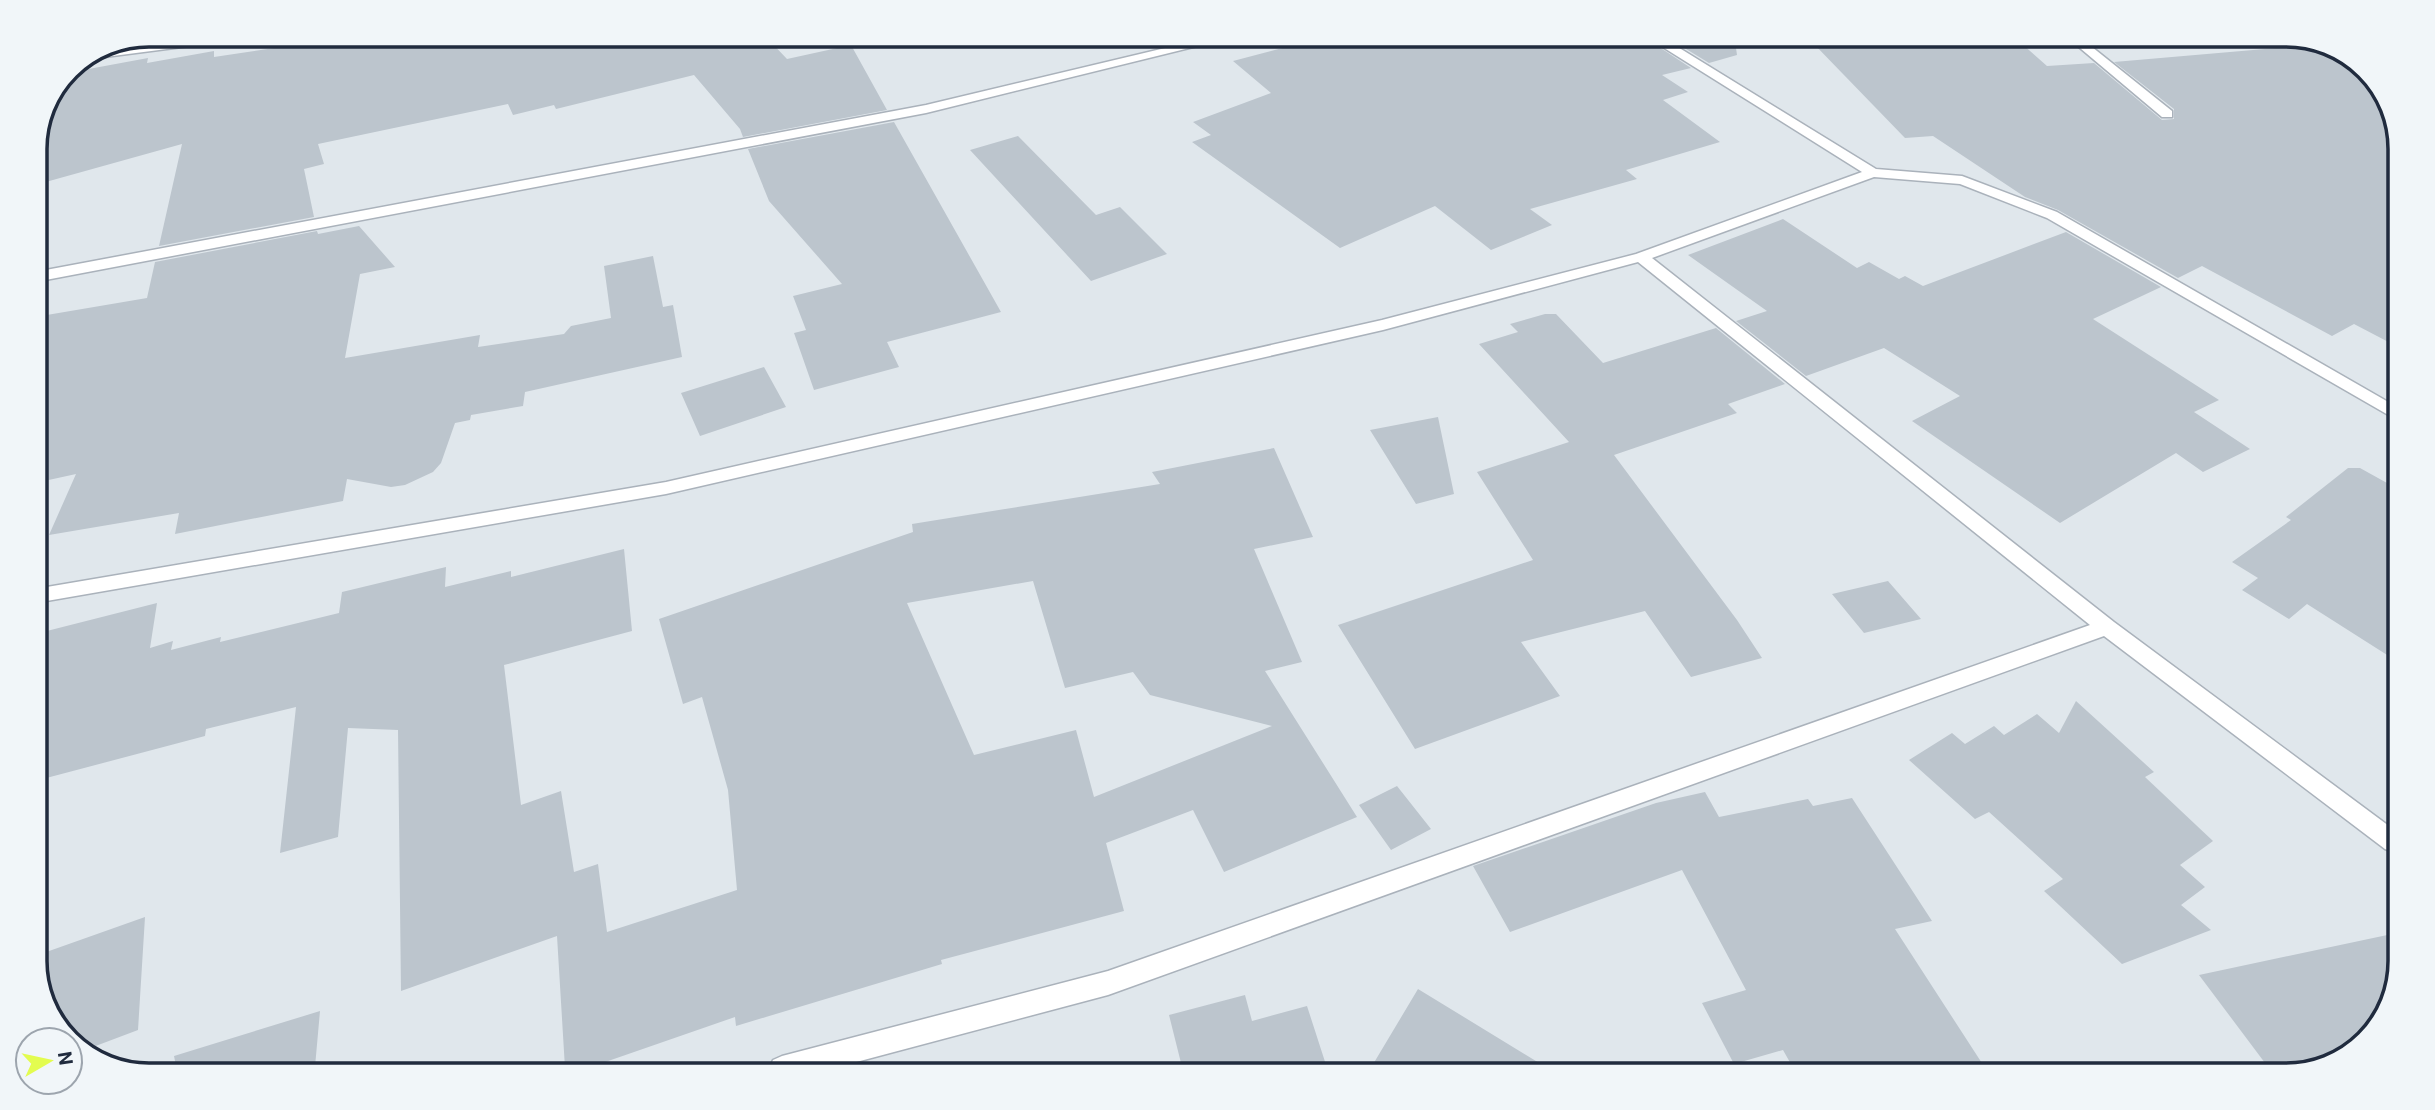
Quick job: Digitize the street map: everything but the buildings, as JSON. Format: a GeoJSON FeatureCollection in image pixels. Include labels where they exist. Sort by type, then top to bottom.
{"type":"FeatureCollection","features":[{"type":"Feature","properties":{"kind":"street"},"geometry":{"type":"LineString","coordinates":[[124,51],[151,47]]}},
{"type":"Feature","properties":{"kind":"street"},"geometry":{"type":"LineString","coordinates":[[47,275],[926,109],[1186,47]]}},
{"type":"Feature","properties":{"kind":"street"},"geometry":{"type":"LineString","coordinates":[[1668,47],[1873,173]]}},
{"type":"Feature","properties":{"kind":"street"},"geometry":{"type":"LineString","coordinates":[[2085,47],[2167,114]]}},
{"type":"Feature","properties":{"kind":"street"},"geometry":{"type":"LineString","coordinates":[[47,594],[667,488],[1383,325],[1641,257],[1873,173],[1962,180],[2052,215],[2388,409]]}},
{"type":"Feature","properties":{"kind":"street"},"geometry":{"type":"LineString","coordinates":[[1641,257],[2107,627],[2388,838]]}},
{"type":"Feature","properties":{"kind":"street"},"geometry":{"type":"LineString","coordinates":[[805,1063],[1108,983],[2107,627]]}}]}
